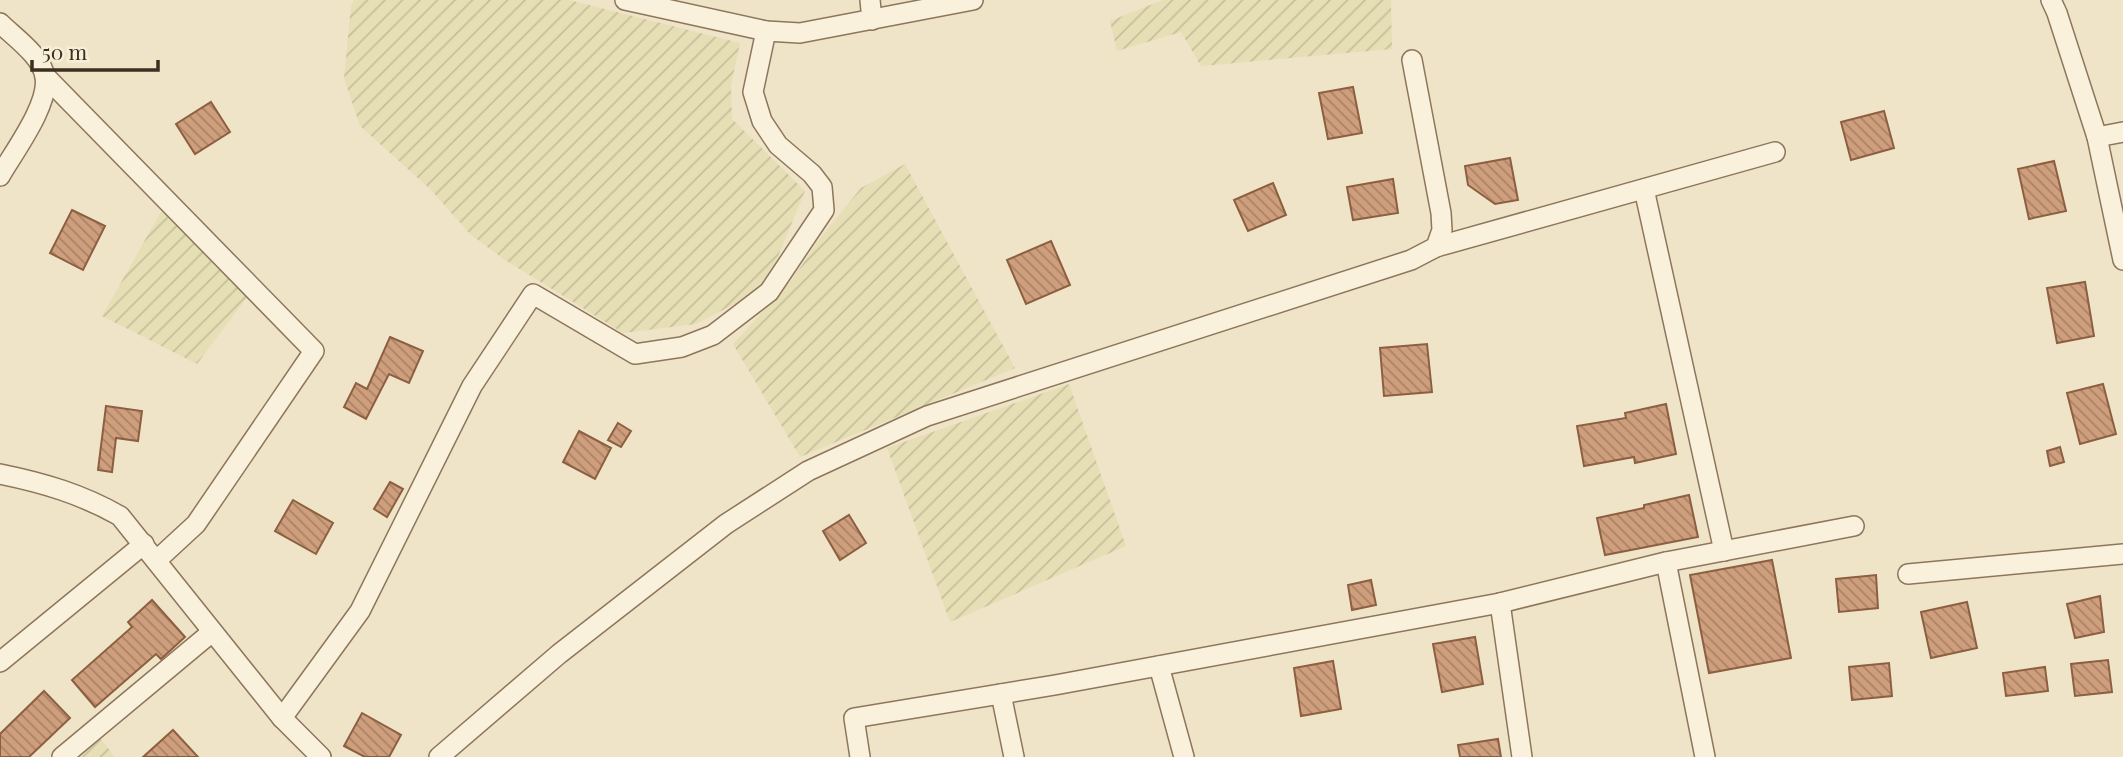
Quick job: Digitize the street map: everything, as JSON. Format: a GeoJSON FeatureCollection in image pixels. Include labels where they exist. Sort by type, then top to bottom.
{"type":"FeatureCollection","features":[{"type":"Feature","properties":{"kind":"street"},"geometry":{"type":"LineString","coordinates":[[625,0],[766,32],[800,33],[871,10],[973,0]]}},
{"type":"Feature","properties":{"kind":"street"},"geometry":{"type":"LineString","coordinates":[[2051,0],[2096,137],[2123,260]]}},
{"type":"Feature","properties":{"kind":"street"},"geometry":{"type":"LineString","coordinates":[[0,23],[37,60],[45,76],[314,351],[195,524],[157,560]]}},
{"type":"Feature","properties":{"kind":"street"},"geometry":{"type":"LineString","coordinates":[[282,718],[360,611],[472,386],[533,294],[635,354],[682,347],[713,335],[769,292],[824,210],[825,199],[822,187],[812,174],[778,145],[762,121],[753,92],[766,32]]}},
{"type":"Feature","properties":{"kind":"street"},"geometry":{"type":"LineString","coordinates":[[1412,60],[1441,213],[1442,230],[1437,247]]}},
{"type":"Feature","properties":{"kind":"street"},"geometry":{"type":"LineString","coordinates":[[0,176],[39,108],[45,76]]}},
{"type":"Feature","properties":{"kind":"street"},"geometry":{"type":"LineString","coordinates":[[2096,137],[2123,132]]}},
{"type":"Feature","properties":{"kind":"street"},"geometry":{"type":"LineString","coordinates":[[439,757],[559,654],[726,524],[808,471],[927,416],[1411,260],[1437,247],[1775,152]]}},
{"type":"Feature","properties":{"kind":"street"},"geometry":{"type":"LineString","coordinates":[[1644,189],[1724,551]]}},
{"type":"Feature","properties":{"kind":"street"},"geometry":{"type":"LineString","coordinates":[[0,474],[34,481],[88,498],[120,516],[282,718],[321,757]]}},
{"type":"Feature","properties":{"kind":"street"},"geometry":{"type":"LineString","coordinates":[[860,757],[854,718],[1159,666],[1500,603],[1666,562],[1854,526]]}},
{"type":"Feature","properties":{"kind":"street"},"geometry":{"type":"LineString","coordinates":[[0,662],[144,544]]}},
{"type":"Feature","properties":{"kind":"street"},"geometry":{"type":"LineString","coordinates":[[1908,574],[2123,554]]}},
{"type":"Feature","properties":{"kind":"street"},"geometry":{"type":"LineString","coordinates":[[1666,562],[1704,757]]}},
{"type":"Feature","properties":{"kind":"street"},"geometry":{"type":"LineString","coordinates":[[1500,603],[1522,757]]}},
{"type":"Feature","properties":{"kind":"street"},"geometry":{"type":"LineString","coordinates":[[62,757],[212,632]]}},
{"type":"Feature","properties":{"kind":"street"},"geometry":{"type":"LineString","coordinates":[[1159,666],[1184,757]]}},
{"type":"Feature","properties":{"kind":"street"},"geometry":{"type":"LineString","coordinates":[[1001,694],[1014,757]]}},
{"type":"Feature","properties":{"kind":"shaded area"},"geometry":{"type":"Polygon","coordinates":[[[354,0],[569,0],[740,43],[731,85],[732,119],[805,191],[765,288],[696,324],[623,333],[505,260],[470,234],[430,189],[360,126],[344,78],[351,6],[354,0]]]}},
{"type":"Feature","properties":{"kind":"shaded area"},"geometry":{"type":"Polygon","coordinates":[[[1163,0],[1391,0],[1392,49],[1201,66],[1181,32],[1117,51],[1110,21],[1163,0]]]}},
{"type":"Feature","properties":{"kind":"shaded area"},"geometry":{"type":"Polygon","coordinates":[[[905,164],[1015,368],[800,457],[733,344],[791,281],[821,237],[861,188],[905,164]]]}},
{"type":"Feature","properties":{"kind":"shaded area"},"geometry":{"type":"Polygon","coordinates":[[[162,210],[250,293],[197,364],[102,316],[162,210]]]}},
{"type":"Feature","properties":{"kind":"shaded area"},"geometry":{"type":"Polygon","coordinates":[[[1069,384],[1126,546],[950,622],[887,448],[1069,384]]]}},
{"type":"Feature","properties":{"kind":"shaded area"},"geometry":{"type":"Polygon","coordinates":[[[101,739],[115,757],[78,757],[101,739]]]}},
{"type":"Feature","properties":{"kind":"building"},"geometry":{"type":"Polygon","coordinates":[[[1353,87],[1362,133],[1328,139],[1319,93],[1353,87]]]}},
{"type":"Feature","properties":{"kind":"building"},"geometry":{"type":"Polygon","coordinates":[[[211,102],[230,132],[195,154],[176,124],[211,102]]]}},
{"type":"Feature","properties":{"kind":"building"},"geometry":{"type":"Polygon","coordinates":[[[1884,111],[1894,148],[1851,160],[1841,122],[1884,111]]]}},
{"type":"Feature","properties":{"kind":"building"},"geometry":{"type":"Polygon","coordinates":[[[1510,158],[1518,200],[1495,204],[1468,185],[1465,166],[1510,158]]]}},
{"type":"Feature","properties":{"kind":"building"},"geometry":{"type":"Polygon","coordinates":[[[2054,161],[2066,211],[2029,219],[2018,169],[2054,161]]]}},
{"type":"Feature","properties":{"kind":"building"},"geometry":{"type":"Polygon","coordinates":[[[1393,179],[1398,213],[1353,220],[1347,187],[1393,179]]]}},
{"type":"Feature","properties":{"kind":"building"},"geometry":{"type":"Polygon","coordinates":[[[1273,183],[1286,215],[1248,231],[1234,200],[1273,183]]]}},
{"type":"Feature","properties":{"kind":"building"},"geometry":{"type":"Polygon","coordinates":[[[72,210],[105,226],[83,270],[50,253],[72,210]]]}},
{"type":"Feature","properties":{"kind":"building"},"geometry":{"type":"Polygon","coordinates":[[[1051,241],[1070,285],[1026,304],[1007,260],[1051,241]]]}},
{"type":"Feature","properties":{"kind":"building"},"geometry":{"type":"Polygon","coordinates":[[[2085,282],[2094,336],[2057,343],[2047,288],[2085,282]]]}},
{"type":"Feature","properties":{"kind":"building"},"geometry":{"type":"Polygon","coordinates":[[[390,337],[423,351],[409,383],[389,374],[366,419],[344,407],[356,383],[367,389],[390,337]]]}},
{"type":"Feature","properties":{"kind":"building"},"geometry":{"type":"Polygon","coordinates":[[[1427,344],[1432,392],[1384,396],[1380,348],[1427,344]]]}},
{"type":"Feature","properties":{"kind":"building"},"geometry":{"type":"Polygon","coordinates":[[[2103,384],[2116,434],[2080,444],[2067,393],[2103,384]]]}},
{"type":"Feature","properties":{"kind":"building"},"geometry":{"type":"Polygon","coordinates":[[[1666,404],[1676,454],[1635,463],[1634,457],[1584,466],[1577,426],[1626,418],[1625,413],[1666,404]]]}},
{"type":"Feature","properties":{"kind":"building"},"geometry":{"type":"Polygon","coordinates":[[[106,406],[142,411],[138,441],[116,438],[112,472],[98,470],[106,406]]]}},
{"type":"Feature","properties":{"kind":"building"},"geometry":{"type":"Polygon","coordinates":[[[618,423],[631,431],[621,447],[608,440],[618,423]]]}},
{"type":"Feature","properties":{"kind":"building"},"geometry":{"type":"Polygon","coordinates":[[[579,431],[611,448],[595,479],[563,462],[579,431]]]}},
{"type":"Feature","properties":{"kind":"building"},"geometry":{"type":"Polygon","coordinates":[[[2060,447],[2064,462],[2050,466],[2047,451],[2060,447]]]}},
{"type":"Feature","properties":{"kind":"building"},"geometry":{"type":"Polygon","coordinates":[[[390,482],[403,489],[387,517],[374,509],[390,482]]]}},
{"type":"Feature","properties":{"kind":"building"},"geometry":{"type":"Polygon","coordinates":[[[1689,495],[1698,537],[1605,555],[1597,518],[1689,495]]]}},
{"type":"Feature","properties":{"kind":"building"},"geometry":{"type":"Polygon","coordinates":[[[293,500],[333,523],[316,554],[275,531],[293,500]]]}},
{"type":"Feature","properties":{"kind":"building"},"geometry":{"type":"Polygon","coordinates":[[[849,515],[866,543],[840,560],[823,531],[849,515]]]}},
{"type":"Feature","properties":{"kind":"building"},"geometry":{"type":"Polygon","coordinates":[[[1772,560],[1791,658],[1709,673],[1690,575],[1772,560]]]}},
{"type":"Feature","properties":{"kind":"building"},"geometry":{"type":"Polygon","coordinates":[[[1876,575],[1878,608],[1839,612],[1836,579],[1876,575]]]}},
{"type":"Feature","properties":{"kind":"building"},"geometry":{"type":"Polygon","coordinates":[[[1371,580],[1376,605],[1352,610],[1348,585],[1371,580]]]}},
{"type":"Feature","properties":{"kind":"building"},"geometry":{"type":"Polygon","coordinates":[[[2100,596],[2104,632],[2075,638],[2067,604],[2100,596]]]}},
{"type":"Feature","properties":{"kind":"building"},"geometry":{"type":"Polygon","coordinates":[[[152,600],[185,637],[161,659],[156,654],[95,707],[72,680],[132,627],[128,622],[152,600]]]}},
{"type":"Feature","properties":{"kind":"building"},"geometry":{"type":"Polygon","coordinates":[[[1967,602],[1977,648],[1931,658],[1921,612],[1967,602]]]}},
{"type":"Feature","properties":{"kind":"building"},"geometry":{"type":"Polygon","coordinates":[[[1475,637],[1483,684],[1442,692],[1433,644],[1475,637]]]}},
{"type":"Feature","properties":{"kind":"building"},"geometry":{"type":"Polygon","coordinates":[[[2108,660],[2112,692],[2075,696],[2071,664],[2108,660]]]}},
{"type":"Feature","properties":{"kind":"building"},"geometry":{"type":"Polygon","coordinates":[[[1333,661],[1341,709],[1301,716],[1294,668],[1333,661]]]}},
{"type":"Feature","properties":{"kind":"building"},"geometry":{"type":"Polygon","coordinates":[[[1889,663],[1892,696],[1852,700],[1849,667],[1889,663]]]}},
{"type":"Feature","properties":{"kind":"building"},"geometry":{"type":"Polygon","coordinates":[[[2045,667],[2048,691],[2006,696],[2003,673],[2045,667]]]}},
{"type":"Feature","properties":{"kind":"building"},"geometry":{"type":"Polygon","coordinates":[[[44,691],[70,718],[29,757],[0,757],[0,734],[44,691]]]}},
{"type":"Feature","properties":{"kind":"building"},"geometry":{"type":"Polygon","coordinates":[[[362,713],[401,735],[389,757],[365,757],[344,746],[362,713]]]}},
{"type":"Feature","properties":{"kind":"building"},"geometry":{"type":"Polygon","coordinates":[[[173,730],[198,757],[143,757],[173,730]]]}},
{"type":"Feature","properties":{"kind":"building"},"geometry":{"type":"Polygon","coordinates":[[[1498,739],[1501,757],[1460,757],[1458,745],[1498,739]]]}}]}
